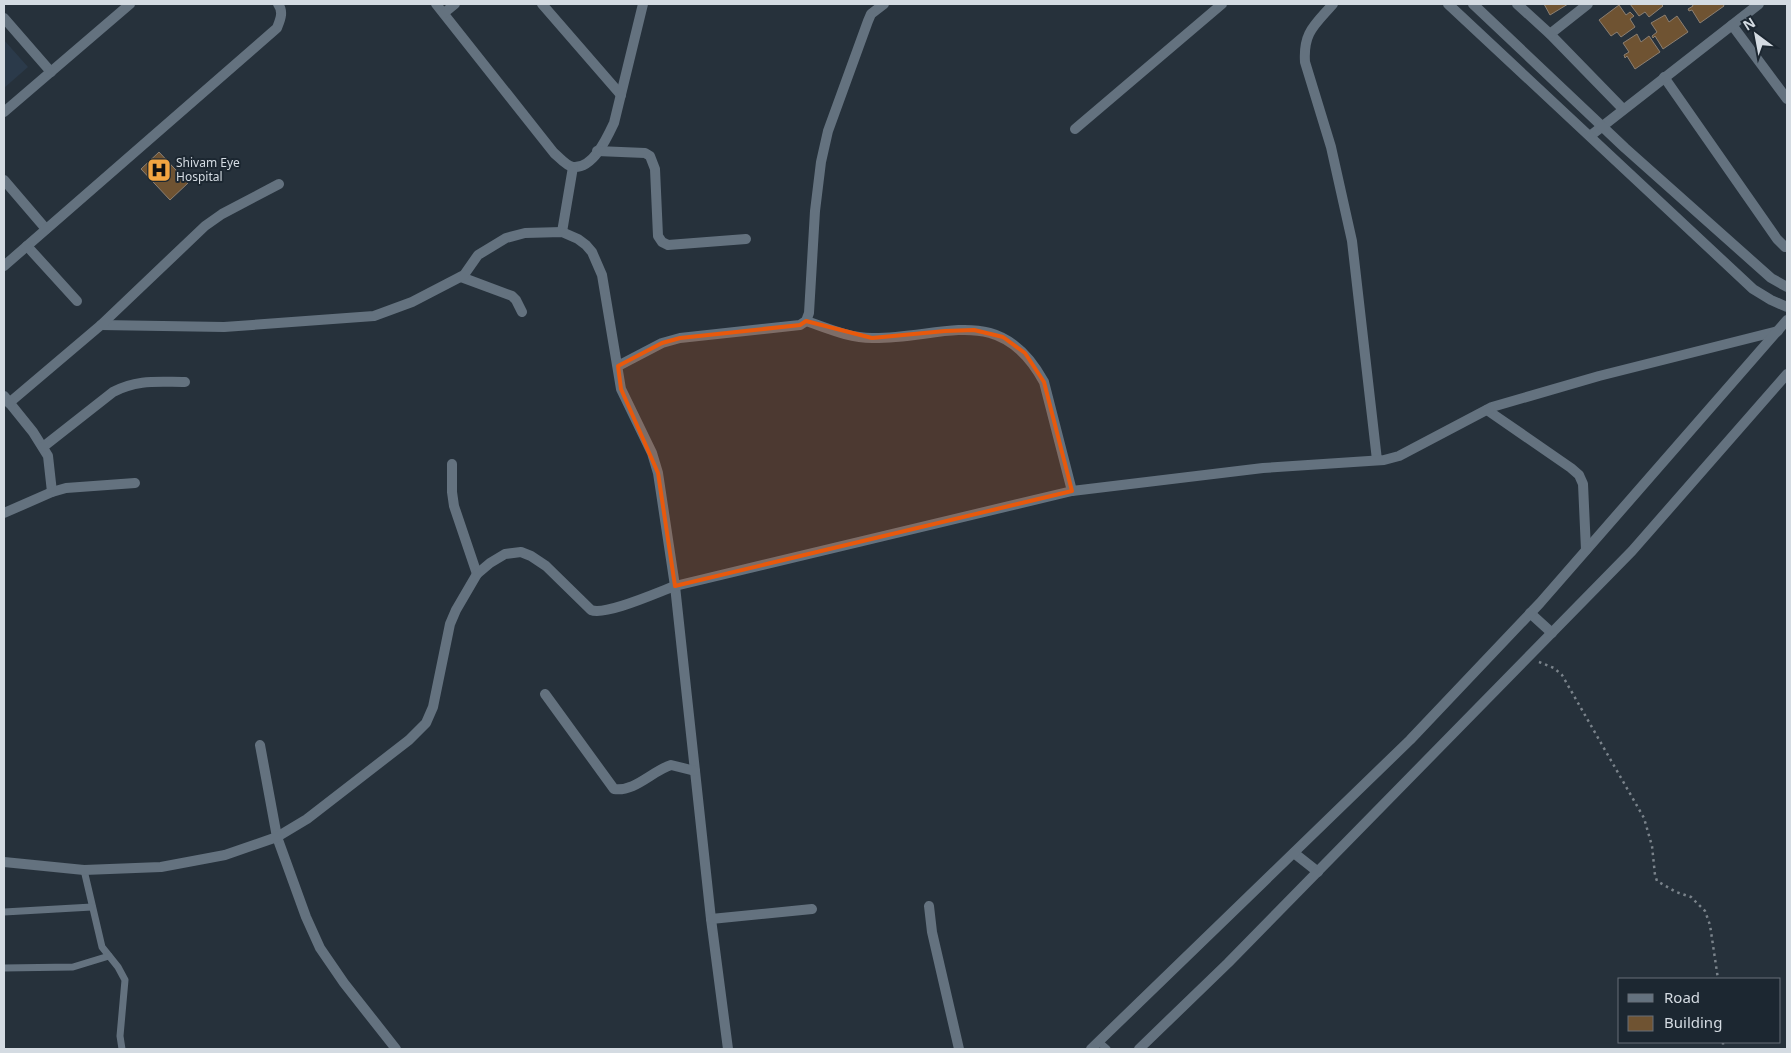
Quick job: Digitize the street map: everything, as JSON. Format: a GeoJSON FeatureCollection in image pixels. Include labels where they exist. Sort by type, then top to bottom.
{"type":"FeatureCollection","features":[{"type":"Feature","properties":{"kind":"street"},"geometry":{"type":"LineString","coordinates":[[4,112],[130,4]]}},
{"type":"Feature","properties":{"kind":"street"},"geometry":{"type":"LineString","coordinates":[[4,266],[277,28],[281,18],[278,4]]}},
{"type":"Feature","properties":{"kind":"street"},"geometry":{"type":"LineString","coordinates":[[436,4],[554,153],[567,165],[573,167],[587,162],[607,138],[614,123],[644,4]]}},
{"type":"Feature","properties":{"kind":"street"},"geometry":{"type":"LineString","coordinates":[[444,13],[455,4]]}},
{"type":"Feature","properties":{"kind":"street"},"geometry":{"type":"LineString","coordinates":[[542,4],[621,94]]}},
{"type":"Feature","properties":{"kind":"street"},"geometry":{"type":"LineString","coordinates":[[618,366],[662,343],[680,338],[800,325],[806,321],[809,313],[815,211],[821,162],[828,131],[871,14],[884,4]]}},
{"type":"Feature","properties":{"kind":"street"},"geometry":{"type":"LineString","coordinates":[[1075,129],[1222,4]]}},
{"type":"Feature","properties":{"kind":"street"},"geometry":{"type":"LineString","coordinates":[[1333,4],[1309,32],[1304,47],[1305,62],[1331,146],[1352,241],[1377,460]]}},
{"type":"Feature","properties":{"kind":"street"},"geometry":{"type":"LineString","coordinates":[[1448,4],[1754,288],[1771,300],[1787,307]]}},
{"type":"Feature","properties":{"kind":"street"},"geometry":{"type":"LineString","coordinates":[[1473,4],[1602,126],[1771,278],[1787,287]]}},
{"type":"Feature","properties":{"kind":"street"},"geometry":{"type":"LineString","coordinates":[[1517,4],[1550,34],[1623,109]]}},
{"type":"Feature","properties":{"kind":"street"},"geometry":{"type":"LineString","coordinates":[[1550,34],[1588,4]]}},
{"type":"Feature","properties":{"kind":"street"},"geometry":{"type":"LineString","coordinates":[[1590,136],[1759,4]]}},
{"type":"Feature","properties":{"kind":"street"},"geometry":{"type":"LineString","coordinates":[[4,18],[51,72]]}},
{"type":"Feature","properties":{"kind":"street"},"geometry":{"type":"LineString","coordinates":[[1732,25],[1787,99]]}},
{"type":"Feature","properties":{"kind":"street"},"geometry":{"type":"LineString","coordinates":[[1664,77],[1777,239],[1785,247],[1787,246]]}},
{"type":"Feature","properties":{"kind":"street"},"geometry":{"type":"LineString","coordinates":[[597,151],[645,153],[650,156],[655,169],[658,236],[662,242],[668,245],[746,239]]}},
{"type":"Feature","properties":{"kind":"street"},"geometry":{"type":"LineString","coordinates":[[562,232],[573,167]]}},
{"type":"Feature","properties":{"kind":"street"},"geometry":{"type":"LineString","coordinates":[[4,180],[46,229]]}},
{"type":"Feature","properties":{"kind":"street"},"geometry":{"type":"LineString","coordinates":[[52,492],[48,456],[43,446],[7,400],[100,325],[205,226],[222,214],[279,184]]}},
{"type":"Feature","properties":{"kind":"street"},"geometry":{"type":"LineString","coordinates":[[100,325],[224,327],[374,316],[405,304],[461,277],[468,272],[478,255],[506,238],[525,234],[562,232],[586,245],[592,252],[602,275],[621,389],[648,445],[658,473],[675,586],[711,919],[728,1049]]}},
{"type":"Feature","properties":{"kind":"street"},"geometry":{"type":"LineString","coordinates":[[27,246],[77,301]]}},
{"type":"Feature","properties":{"kind":"street"},"geometry":{"type":"LineString","coordinates":[[461,277],[512,296],[522,312]]}},
{"type":"Feature","properties":{"kind":"street"},"geometry":{"type":"LineString","coordinates":[[1095,1046],[1410,740],[1530,613],[1787,320]]}},
{"type":"Feature","properties":{"kind":"street"},"geometry":{"type":"LineString","coordinates":[[806,321],[856,337],[872,338],[974,330],[990,332],[1003,337],[1025,353],[1036,366],[1044,382],[1072,491]]}},
{"type":"Feature","properties":{"kind":"street"},"geometry":{"type":"LineString","coordinates":[[4,862],[84,870],[160,867],[225,855],[277,837],[307,819],[332,802],[409,740],[426,723],[433,707],[450,624],[456,610],[477,574],[505,554],[521,552],[531,556],[546,566],[595,612],[612,609],[675,586],[1072,491],[1263,468],[1377,460],[1399,456],[1487,410],[1590,378],[1778,331]]}},
{"type":"Feature","properties":{"kind":"street"},"geometry":{"type":"LineString","coordinates":[[1139,1049],[1235,956],[1632,551],[1787,374]]}},
{"type":"Feature","properties":{"kind":"street"},"geometry":{"type":"LineString","coordinates":[[43,446],[122,387],[143,382],[185,382]]}},
{"type":"Feature","properties":{"kind":"street"},"geometry":{"type":"LineString","coordinates":[[1487,410],[1579,475],[1583,484],[1586,550]]}},
{"type":"Feature","properties":{"kind":"street"},"geometry":{"type":"LineString","coordinates":[[452,464],[454,506],[477,574]]}},
{"type":"Feature","properties":{"kind":"street"},"geometry":{"type":"LineString","coordinates":[[4,513],[52,492],[66,488],[135,483]]}},
{"type":"Feature","properties":{"kind":"street"},"geometry":{"type":"LineString","coordinates":[[1530,613],[1552,633]]}},
{"type":"Feature","properties":{"kind":"street"},"geometry":{"type":"LineString","coordinates":[[545,694],[614,789],[622,790],[632,787],[654,772],[671,764],[695,771]]}},
{"type":"Feature","properties":{"kind":"street"},"geometry":{"type":"LineString","coordinates":[[260,745],[277,837],[306,917],[320,948],[344,983],[396,1049]]}},
{"type":"Feature","properties":{"kind":"street"},"geometry":{"type":"LineString","coordinates":[[1294,853],[1318,872]]}},
{"type":"Feature","properties":{"kind":"street"},"geometry":{"type":"LineString","coordinates":[[928,906],[932,932],[959,1049]]}},
{"type":"Feature","properties":{"kind":"street"},"geometry":{"type":"LineString","coordinates":[[711,919],[812,909]]}},
{"type":"Feature","properties":{"kind":"lane"},"geometry":{"type":"LineString","coordinates":[[84,870],[101,942],[125,980],[120,1036],[122,1049]]}},
{"type":"Feature","properties":{"kind":"lane"},"geometry":{"type":"LineString","coordinates":[[4,912],[92,907]]}},
{"type":"Feature","properties":{"kind":"lane"},"geometry":{"type":"LineString","coordinates":[[4,968],[73,967],[109,956]]}},
{"type":"Feature","properties":{"kind":"lane"},"geometry":{"type":"LineString","coordinates":[[1095,1046],[1107,1049]]}},
{"type":"Feature","properties":{"kind":"path"},"geometry":{"type":"LineString","coordinates":[[1528,658],[1554,668],[1568,686],[1644,818],[1652,846],[1657,881],[1690,897],[1705,911],[1710,925],[1718,978]]}},
{"type":"Feature","properties":{"kind":"highlighted area"},"geometry":{"type":"Polygon","coordinates":[[[806,321],[872,338],[974,330],[1003,337],[1025,353],[1044,382],[1072,491],[675,586],[658,473],[621,389],[618,366],[662,343],[680,338],[800,325],[806,321]]]}},
{"type":"Feature","properties":{"kind":"shaded area"},"geometry":{"type":"Polygon","coordinates":[[[4,40],[28,67],[4,88],[4,40]]]}},
{"type":"Feature","properties":{"kind":"building"},"geometry":{"type":"Polygon","coordinates":[[[1544,4],[1568,4],[1550,15],[1544,4]]]}},
{"type":"Feature","properties":{"kind":"building"},"geometry":{"type":"Polygon","coordinates":[[[1630,4],[1661,4],[1663,6],[1649,17],[1645,12],[1639,16],[1630,4]]]}},
{"type":"Feature","properties":{"kind":"building"},"geometry":{"type":"Polygon","coordinates":[[[1692,4],[1723,4],[1724,6],[1700,23],[1692,10],[1689,11],[1688,9],[1693,6],[1692,4]]]}},
{"type":"Feature","properties":{"kind":"building"},"geometry":{"type":"Polygon","coordinates":[[[1619,5],[1626,15],[1630,12],[1634,16],[1630,19],[1635,27],[1621,37],[1617,32],[1611,36],[1599,20],[1619,5]]]}},
{"type":"Feature","properties":{"kind":"building"},"geometry":{"type":"Polygon","coordinates":[[[1665,15],[1669,22],[1677,16],[1688,32],[1663,49],[1655,36],[1653,38],[1652,36],[1657,32],[1651,23],[1665,15]]]}},
{"type":"Feature","properties":{"kind":"building"},"geometry":{"type":"Polygon","coordinates":[[[1637,34],[1641,42],[1649,36],[1660,52],[1635,69],[1627,56],[1625,58],[1624,55],[1629,52],[1623,43],[1637,34]]]}},
{"type":"Feature","properties":{"kind":"building"},"geometry":{"type":"Polygon","coordinates":[[[159,152],[188,183],[170,200],[141,169],[159,152]]]}},
{"type":"Feature","properties":{"kind":"place","name":"Shivam Eye Hospital"},"geometry":{"type":"Point","coordinates":[159,170]}}]}
